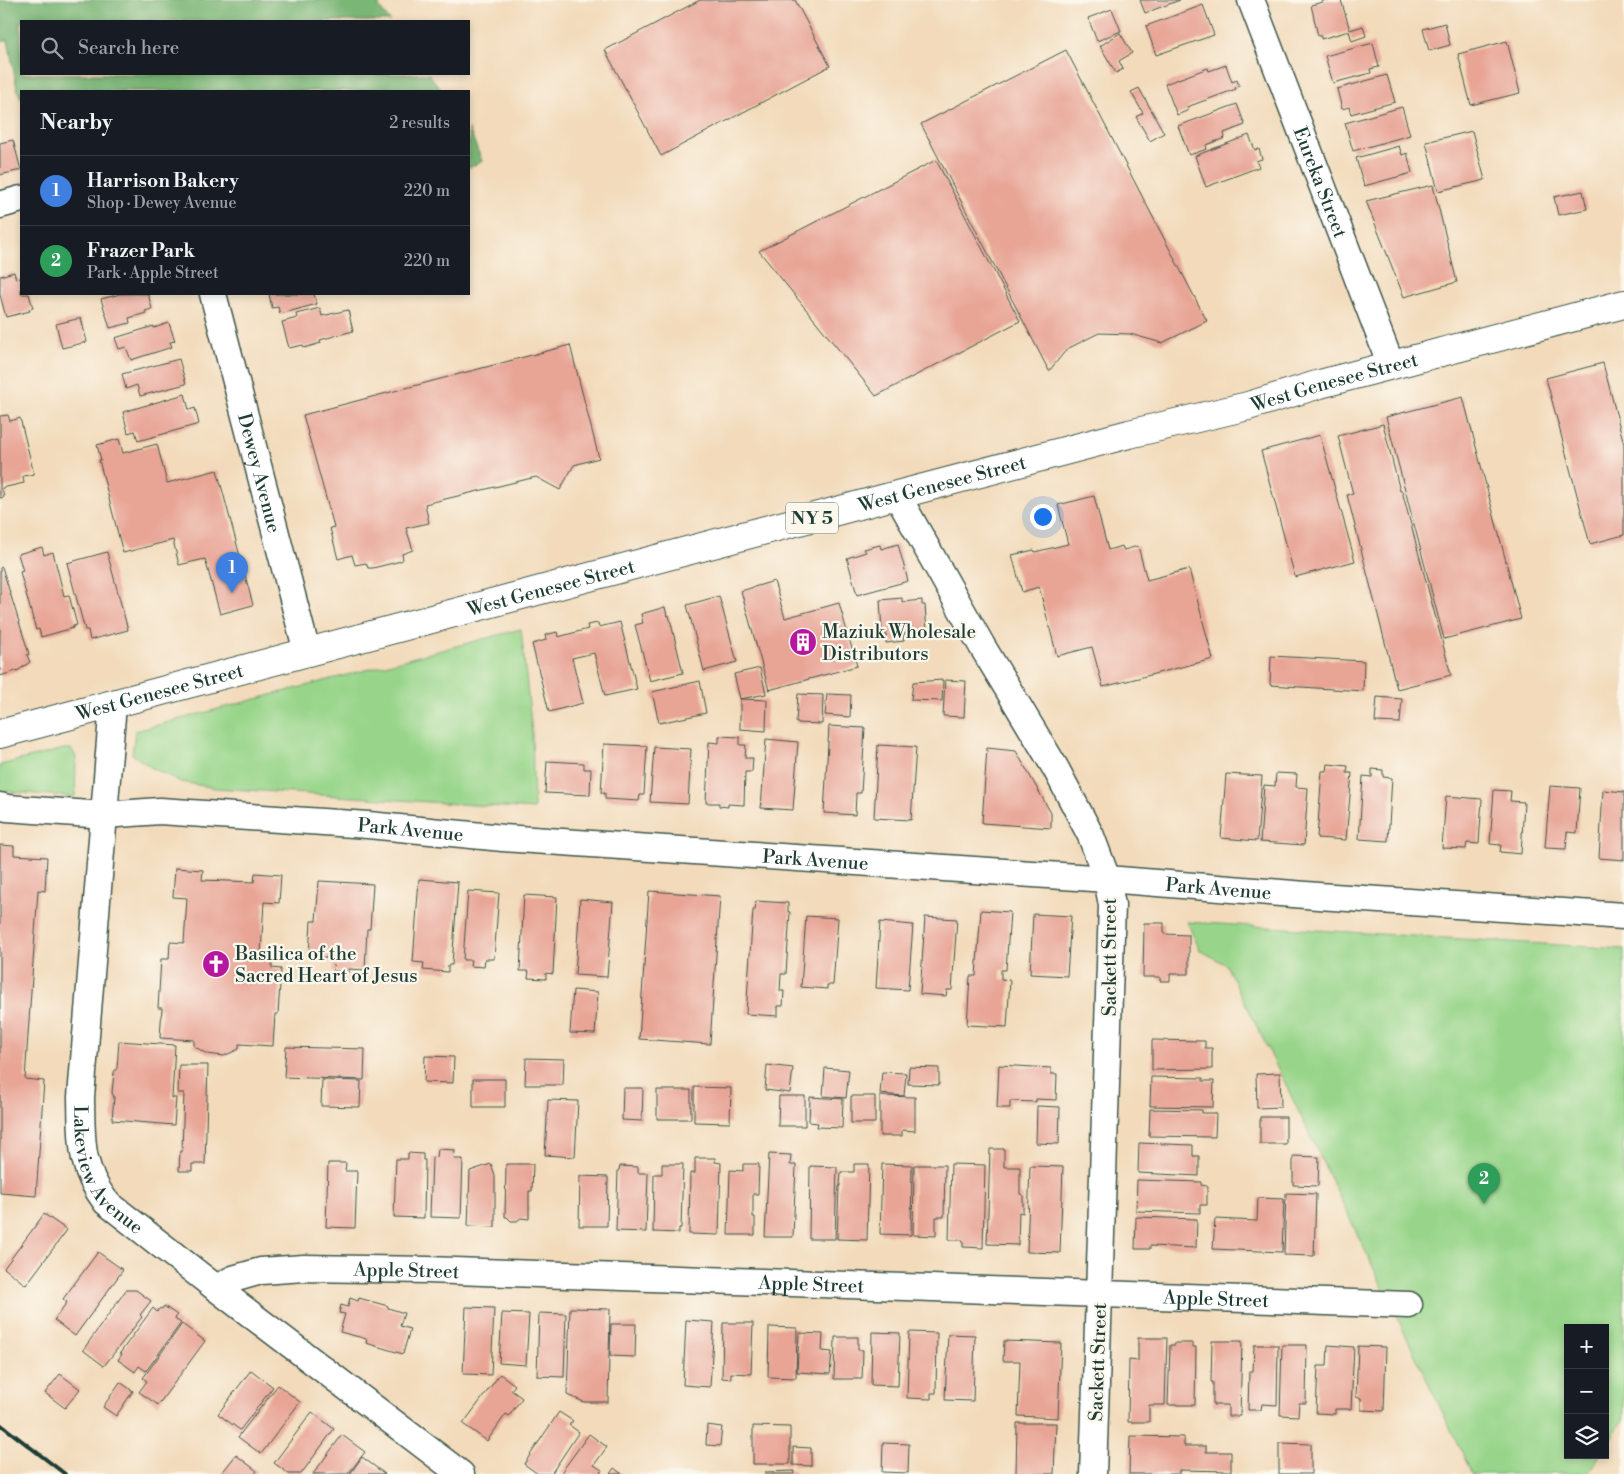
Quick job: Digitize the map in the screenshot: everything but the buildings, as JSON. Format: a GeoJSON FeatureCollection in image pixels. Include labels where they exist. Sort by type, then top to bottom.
{"type":"FeatureCollection","features":[{"type":"Feature","properties":{"kind":"main road","name":"West Genesee Street"},"geometry":{"type":"LineString","coordinates":[[0,734],[1129,434],[1248,406],[1320,384],[1624,304]]}},
{"type":"Feature","properties":{"kind":"street","name":"Eureka Street"},"geometry":{"type":"LineString","coordinates":[[1251,0],[1391,365]]}},
{"type":"Feature","properties":{"kind":"street"},"geometry":{"type":"LineString","coordinates":[[0,205],[20,199]]}},
{"type":"Feature","properties":{"kind":"street","name":"Dewey Avenue"},"geometry":{"type":"LineString","coordinates":[[213,295],[307,652]]}},
{"type":"Feature","properties":{"kind":"street","name":"Sackett Street"},"geometry":{"type":"LineString","coordinates":[[897,495],[982,646],[1056,769],[1092,836],[1112,905],[1093,1474]]}},
{"type":"Feature","properties":{"kind":"street","name":"Lakeview Avenue"},"geometry":{"type":"LineString","coordinates":[[113,704],[81,1097],[82,1152],[94,1187],[106,1202],[461,1474]]}},
{"type":"Feature","properties":{"kind":"street","name":"Park Avenue"},"geometry":{"type":"LineString","coordinates":[[2,807],[104,815],[170,811],[368,825],[503,838],[1624,916]]}},
{"type":"Feature","properties":{"kind":"street","name":"Apple Street"},"geometry":{"type":"LineString","coordinates":[[216,1288],[233,1279],[261,1271],[304,1268],[428,1270],[1409,1305]]}},
{"type":"Feature","properties":{"kind":"green space"},"geometry":{"type":"Polygon","coordinates":[[[0,0],[380,0],[379,7],[389,20],[20,20],[20,75],[430,75],[441,90],[20,90],[20,96],[8,40],[0,42],[0,0]]]}},
{"type":"Feature","properties":{"kind":"green space"},"geometry":{"type":"Polygon","coordinates":[[[470,131],[482,161],[470,167],[470,131]]]}},
{"type":"Feature","properties":{"kind":"green space"},"geometry":{"type":"Polygon","coordinates":[[[521,629],[532,733],[534,809],[216,788],[181,782],[152,768],[132,754],[135,731],[521,629]]]}},
{"type":"Feature","properties":{"kind":"green space"},"geometry":{"type":"Polygon","coordinates":[[[64,749],[71,749],[76,759],[75,797],[0,791],[0,765],[64,749]]]}},
{"type":"Feature","properties":{"kind":"green space"},"geometry":{"type":"Polygon","coordinates":[[[1187,922],[1624,949],[1624,1418],[1609,1441],[1609,1324],[1564,1324],[1564,1459],[1597,1459],[1587,1474],[1472,1474],[1284,1081],[1226,965],[1200,950],[1187,922]]]}},
{"type":"Feature","properties":{"kind":"railway"},"geometry":{"type":"LineString","coordinates":[[0,1424],[65,1474]]}},
{"type":"Feature","properties":{"kind":"place","name":"Harrison Bakery"},"geometry":{"type":"Point","coordinates":[232,593]}},
{"type":"Feature","properties":{"kind":"place","name":"Maziuk Wholesale Distributors"},"geometry":{"type":"Point","coordinates":[803,642]}},
{"type":"Feature","properties":{"kind":"place","name":"Basilica of the Sacred Heart of Jesus"},"geometry":{"type":"Point","coordinates":[216,964]}},
{"type":"Feature","properties":{"kind":"place","name":"Frazer Park"},"geometry":{"type":"Point","coordinates":[1484,1204]}}]}
